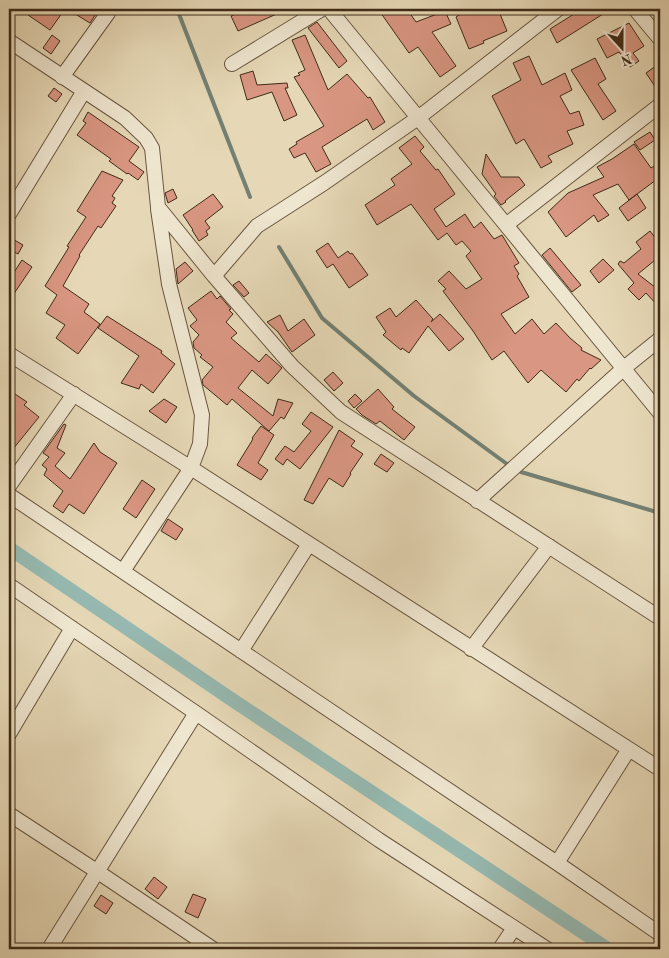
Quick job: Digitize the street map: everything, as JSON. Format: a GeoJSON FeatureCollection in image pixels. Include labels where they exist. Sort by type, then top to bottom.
{"type":"FeatureCollection","features":[{"type":"Feature","properties":{"kind":"street"},"geometry":{"type":"LineString","coordinates":[[62,77],[109,9]]}},
{"type":"Feature","properties":{"kind":"street"},"geometry":{"type":"LineString","coordinates":[[232,64],[322,9]]}},
{"type":"Feature","properties":{"kind":"street"},"geometry":{"type":"LineString","coordinates":[[329,9],[660,413]]}},
{"type":"Feature","properties":{"kind":"street"},"geometry":{"type":"LineString","coordinates":[[214,276],[257,226],[324,183],[418,118],[558,9]]}},
{"type":"Feature","properties":{"kind":"street"},"geometry":{"type":"LineString","coordinates":[[635,9],[660,39]]}},
{"type":"Feature","properties":{"kind":"street"},"geometry":{"type":"LineString","coordinates":[[9,41],[126,118],[146,138],[152,148],[158,207],[170,284],[202,415],[200,444],[191,468],[122,571]]}},
{"type":"Feature","properties":{"kind":"street"},"geometry":{"type":"LineString","coordinates":[[9,214],[84,91]]}},
{"type":"Feature","properties":{"kind":"street"},"geometry":{"type":"LineString","coordinates":[[506,225],[660,105]]}},
{"type":"Feature","properties":{"kind":"street"},"geometry":{"type":"LineString","coordinates":[[158,207],[214,276],[292,366],[341,412],[660,618]]}},
{"type":"Feature","properties":{"kind":"street"},"geometry":{"type":"LineString","coordinates":[[478,501],[624,368],[660,339]]}},
{"type":"Feature","properties":{"kind":"street"},"geometry":{"type":"LineString","coordinates":[[9,354],[191,468],[660,769]]}},
{"type":"Feature","properties":{"kind":"street"},"geometry":{"type":"LineString","coordinates":[[9,486],[74,394]]}},
{"type":"Feature","properties":{"kind":"street"},"geometry":{"type":"LineString","coordinates":[[9,495],[558,863],[660,934]]}},
{"type":"Feature","properties":{"kind":"street"},"geometry":{"type":"LineString","coordinates":[[241,651],[309,544]]}},
{"type":"Feature","properties":{"kind":"street"},"geometry":{"type":"LineString","coordinates":[[471,649],[549,546]]}},
{"type":"Feature","properties":{"kind":"street"},"geometry":{"type":"LineString","coordinates":[[9,585],[378,840],[547,949]]}},
{"type":"Feature","properties":{"kind":"street"},"geometry":{"type":"LineString","coordinates":[[9,734],[72,628]]}},
{"type":"Feature","properties":{"kind":"street"},"geometry":{"type":"LineString","coordinates":[[49,949],[196,713]]}},
{"type":"Feature","properties":{"kind":"street"},"geometry":{"type":"LineString","coordinates":[[558,863],[629,749]]}},
{"type":"Feature","properties":{"kind":"street"},"geometry":{"type":"LineString","coordinates":[[9,814],[213,949]]}},
{"type":"Feature","properties":{"kind":"street"},"geometry":{"type":"LineString","coordinates":[[500,949],[514,928]]}},
{"type":"Feature","properties":{"kind":"building"},"geometry":{"type":"Polygon","coordinates":[[[33,9],[65,9],[50,30],[28,15],[33,9]]]}},
{"type":"Feature","properties":{"kind":"building"},"geometry":{"type":"Polygon","coordinates":[[[67,9],[99,9],[90,23],[67,9]]]}},
{"type":"Feature","properties":{"kind":"building"},"geometry":{"type":"Polygon","coordinates":[[[247,9],[288,9],[238,31],[231,16],[247,9]]]}},
{"type":"Feature","properties":{"kind":"building"},"geometry":{"type":"Polygon","coordinates":[[[378,9],[407,9],[416,22],[445,11],[451,24],[432,32],[456,66],[440,77],[418,47],[409,53],[378,9]]]}},
{"type":"Feature","properties":{"kind":"building"},"geometry":{"type":"Polygon","coordinates":[[[468,9],[498,9],[507,31],[469,49],[456,17],[468,9]]]}},
{"type":"Feature","properties":{"kind":"building"},"geometry":{"type":"Polygon","coordinates":[[[582,9],[611,9],[557,43],[550,29],[582,9]]]}},
{"type":"Feature","properties":{"kind":"building"},"geometry":{"type":"Polygon","coordinates":[[[317,22],[347,61],[339,68],[308,28],[317,22]]]}},
{"type":"Feature","properties":{"kind":"building"},"geometry":{"type":"Polygon","coordinates":[[[629,23],[644,46],[633,53],[639,61],[630,67],[619,52],[607,58],[597,39],[629,23]]]}},
{"type":"Feature","properties":{"kind":"building"},"geometry":{"type":"Polygon","coordinates":[[[52,35],[60,41],[51,54],[43,48],[52,35]]]}},
{"type":"Feature","properties":{"kind":"building"},"geometry":{"type":"Polygon","coordinates":[[[305,35],[328,90],[347,74],[368,98],[370,97],[385,122],[373,130],[367,119],[322,147],[331,164],[316,172],[305,153],[294,158],[289,149],[297,144],[296,142],[324,126],[294,77],[300,75],[298,73],[305,70],[292,40],[305,35]]]}},
{"type":"Feature","properties":{"kind":"building"},"geometry":{"type":"Polygon","coordinates":[[[529,56],[542,85],[565,73],[572,90],[560,96],[570,114],[579,111],[584,125],[567,131],[573,144],[548,156],[552,162],[541,168],[524,139],[516,144],[492,96],[521,80],[513,63],[529,56]]]}},
{"type":"Feature","properties":{"kind":"building"},"geometry":{"type":"Polygon","coordinates":[[[595,58],[606,79],[598,84],[616,111],[603,120],[571,70],[595,58]]]}},
{"type":"Feature","properties":{"kind":"building"},"geometry":{"type":"Polygon","coordinates":[[[660,63],[660,94],[646,73],[660,63]]]}},
{"type":"Feature","properties":{"kind":"building"},"geometry":{"type":"Polygon","coordinates":[[[253,71],[257,85],[287,83],[288,88],[285,88],[297,115],[284,121],[272,92],[247,100],[240,75],[253,71]]]}},
{"type":"Feature","properties":{"kind":"building"},"geometry":{"type":"Polygon","coordinates":[[[54,88],[62,94],[56,102],[48,96],[54,88]]]}},
{"type":"Feature","properties":{"kind":"building"},"geometry":{"type":"Polygon","coordinates":[[[88,112],[139,147],[129,161],[144,172],[138,180],[109,161],[111,159],[77,135],[86,123],[83,121],[88,112]]]}},
{"type":"Feature","properties":{"kind":"building"},"geometry":{"type":"Polygon","coordinates":[[[650,132],[655,140],[640,150],[634,142],[650,132]]]}},
{"type":"Feature","properties":{"kind":"building"},"geometry":{"type":"Polygon","coordinates":[[[415,136],[424,147],[420,151],[436,170],[438,169],[455,194],[434,209],[446,227],[465,214],[474,228],[481,222],[494,239],[502,235],[519,263],[514,266],[519,274],[517,276],[529,297],[501,314],[515,334],[532,319],[544,334],[556,323],[582,348],[581,350],[601,360],[590,368],[579,381],[577,379],[566,392],[541,370],[528,383],[504,351],[492,360],[443,291],[446,289],[438,281],[449,271],[466,289],[482,279],[466,256],[471,251],[462,241],[456,245],[447,233],[438,240],[411,204],[377,225],[365,205],[395,185],[391,179],[412,164],[399,148],[415,136]]]}},
{"type":"Feature","properties":{"kind":"building"},"geometry":{"type":"Polygon","coordinates":[[[634,144],[651,168],[660,162],[660,177],[629,200],[618,184],[593,195],[609,215],[598,222],[594,215],[566,237],[548,212],[568,193],[604,177],[597,167],[634,144]]]}},
{"type":"Feature","properties":{"kind":"building"},"geometry":{"type":"Polygon","coordinates":[[[486,154],[501,177],[519,177],[525,185],[501,205],[482,174],[486,154]]]}},
{"type":"Feature","properties":{"kind":"building"},"geometry":{"type":"Polygon","coordinates":[[[102,171],[123,180],[112,196],[115,198],[112,203],[116,206],[101,228],[98,226],[79,255],[63,286],[89,304],[84,312],[100,324],[78,354],[56,338],[65,325],[46,313],[57,295],[45,286],[69,247],[67,246],[86,217],[77,211],[102,171]]]}},
{"type":"Feature","properties":{"kind":"building"},"geometry":{"type":"Polygon","coordinates":[[[173,189],[177,198],[168,203],[165,193],[173,189]]]}},
{"type":"Feature","properties":{"kind":"building"},"geometry":{"type":"Polygon","coordinates":[[[213,194],[223,207],[205,221],[210,228],[206,231],[208,235],[199,241],[183,215],[213,194]]]}},
{"type":"Feature","properties":{"kind":"building"},"geometry":{"type":"Polygon","coordinates":[[[637,194],[646,208],[628,221],[619,208],[637,194]]]}},
{"type":"Feature","properties":{"kind":"building"},"geometry":{"type":"Polygon","coordinates":[[[650,231],[660,244],[660,256],[638,274],[660,291],[660,308],[646,293],[639,300],[628,289],[634,283],[618,264],[620,261],[624,263],[641,249],[636,242],[650,231]]]}},
{"type":"Feature","properties":{"kind":"building"},"geometry":{"type":"Polygon","coordinates":[[[9,237],[23,245],[18,254],[9,249],[9,237]]]}},
{"type":"Feature","properties":{"kind":"building"},"geometry":{"type":"Polygon","coordinates":[[[328,243],[338,258],[348,251],[350,254],[352,253],[368,275],[349,288],[333,264],[327,268],[316,251],[328,243]]]}},
{"type":"Feature","properties":{"kind":"building"},"geometry":{"type":"Polygon","coordinates":[[[550,248],[581,285],[572,292],[542,255],[550,248]]]}},
{"type":"Feature","properties":{"kind":"building"},"geometry":{"type":"Polygon","coordinates":[[[603,259],[614,270],[599,283],[590,271],[603,259]]]}},
{"type":"Feature","properties":{"kind":"building"},"geometry":{"type":"Polygon","coordinates":[[[22,260],[32,267],[9,301],[9,280],[22,260]]]}},
{"type":"Feature","properties":{"kind":"building"},"geometry":{"type":"Polygon","coordinates":[[[185,262],[193,271],[178,284],[176,269],[185,262]]]}},
{"type":"Feature","properties":{"kind":"building"},"geometry":{"type":"Polygon","coordinates":[[[239,281],[249,293],[244,297],[233,285],[239,281]]]}},
{"type":"Feature","properties":{"kind":"building"},"geometry":{"type":"Polygon","coordinates":[[[211,291],[217,299],[220,296],[231,309],[229,310],[233,314],[226,322],[237,333],[231,338],[259,362],[266,354],[282,368],[268,384],[252,370],[238,388],[273,416],[278,399],[293,403],[284,419],[281,417],[269,431],[232,399],[227,405],[203,385],[202,380],[213,367],[200,357],[202,355],[194,348],[193,342],[199,335],[190,326],[197,320],[188,308],[211,291]]]}},
{"type":"Feature","properties":{"kind":"building"},"geometry":{"type":"Polygon","coordinates":[[[416,300],[433,319],[431,322],[440,314],[464,339],[449,351],[428,326],[409,353],[402,348],[401,350],[383,335],[386,332],[376,317],[390,308],[396,317],[416,300]]]}},
{"type":"Feature","properties":{"kind":"building"},"geometry":{"type":"Polygon","coordinates":[[[280,315],[288,331],[304,319],[315,335],[292,352],[278,332],[267,322],[280,315]]]}},
{"type":"Feature","properties":{"kind":"building"},"geometry":{"type":"Polygon","coordinates":[[[107,316],[162,351],[161,353],[175,364],[153,393],[141,384],[139,389],[121,383],[139,356],[98,328],[107,316]]]}},
{"type":"Feature","properties":{"kind":"building"},"geometry":{"type":"Polygon","coordinates":[[[333,372],[343,383],[334,391],[324,380],[333,372]]]}},
{"type":"Feature","properties":{"kind":"building"},"geometry":{"type":"Polygon","coordinates":[[[378,389],[394,407],[392,409],[415,427],[404,440],[380,421],[376,424],[356,409],[378,389]]]}},
{"type":"Feature","properties":{"kind":"building"},"geometry":{"type":"Polygon","coordinates":[[[12,392],[27,402],[24,405],[39,417],[9,454],[9,397],[12,392]]]}},
{"type":"Feature","properties":{"kind":"building"},"geometry":{"type":"Polygon","coordinates":[[[355,394],[362,401],[354,408],[348,401],[355,394]]]}},
{"type":"Feature","properties":{"kind":"building"},"geometry":{"type":"Polygon","coordinates":[[[164,399],[177,407],[166,423],[149,411],[164,399]]]}},
{"type":"Feature","properties":{"kind":"building"},"geometry":{"type":"Polygon","coordinates":[[[311,412],[333,427],[300,469],[287,459],[283,465],[275,459],[285,446],[294,452],[311,431],[302,424],[311,412]]]}},
{"type":"Feature","properties":{"kind":"building"},"geometry":{"type":"Polygon","coordinates":[[[64,424],[66,425],[57,448],[65,453],[55,466],[70,479],[94,443],[100,452],[117,463],[84,514],[69,504],[63,513],[53,506],[63,491],[44,475],[47,469],[42,465],[49,457],[43,453],[64,424]]]}},
{"type":"Feature","properties":{"kind":"building"},"geometry":{"type":"Polygon","coordinates":[[[261,426],[274,435],[258,463],[268,470],[261,480],[237,465],[261,426]]]}},
{"type":"Feature","properties":{"kind":"building"},"geometry":{"type":"Polygon","coordinates":[[[339,430],[355,441],[351,446],[363,454],[343,487],[329,478],[313,504],[304,500],[339,430]]]}},
{"type":"Feature","properties":{"kind":"building"},"geometry":{"type":"Polygon","coordinates":[[[381,454],[394,463],[387,472],[374,464],[381,454]]]}},
{"type":"Feature","properties":{"kind":"building"},"geometry":{"type":"Polygon","coordinates":[[[142,480],[155,489],[136,518],[123,509],[142,480]]]}},
{"type":"Feature","properties":{"kind":"building"},"geometry":{"type":"Polygon","coordinates":[[[168,519],[183,529],[176,540],[161,531],[168,519]]]}},
{"type":"Feature","properties":{"kind":"building"},"geometry":{"type":"Polygon","coordinates":[[[154,877],[167,887],[158,899],[145,889],[154,877]]]}},
{"type":"Feature","properties":{"kind":"building"},"geometry":{"type":"Polygon","coordinates":[[[193,894],[206,899],[198,918],[185,912],[193,894]]]}},
{"type":"Feature","properties":{"kind":"building"},"geometry":{"type":"Polygon","coordinates":[[[101,895],[113,903],[106,914],[94,906],[101,895]]]}},
{"type":"Feature","properties":{"kind":"waterway"},"geometry":{"type":"LineString","coordinates":[[177,9],[250,197]]}},
{"type":"Feature","properties":{"kind":"waterway"},"geometry":{"type":"LineString","coordinates":[[279,247],[322,318],[414,396],[507,464]]}},
{"type":"Feature","properties":{"kind":"waterway"},"geometry":{"type":"LineString","coordinates":[[521,472],[660,513]]}},
{"type":"Feature","properties":{"kind":"waterway"},"geometry":{"type":"LineString","coordinates":[[9,548],[231,699],[608,949]]}}]}
